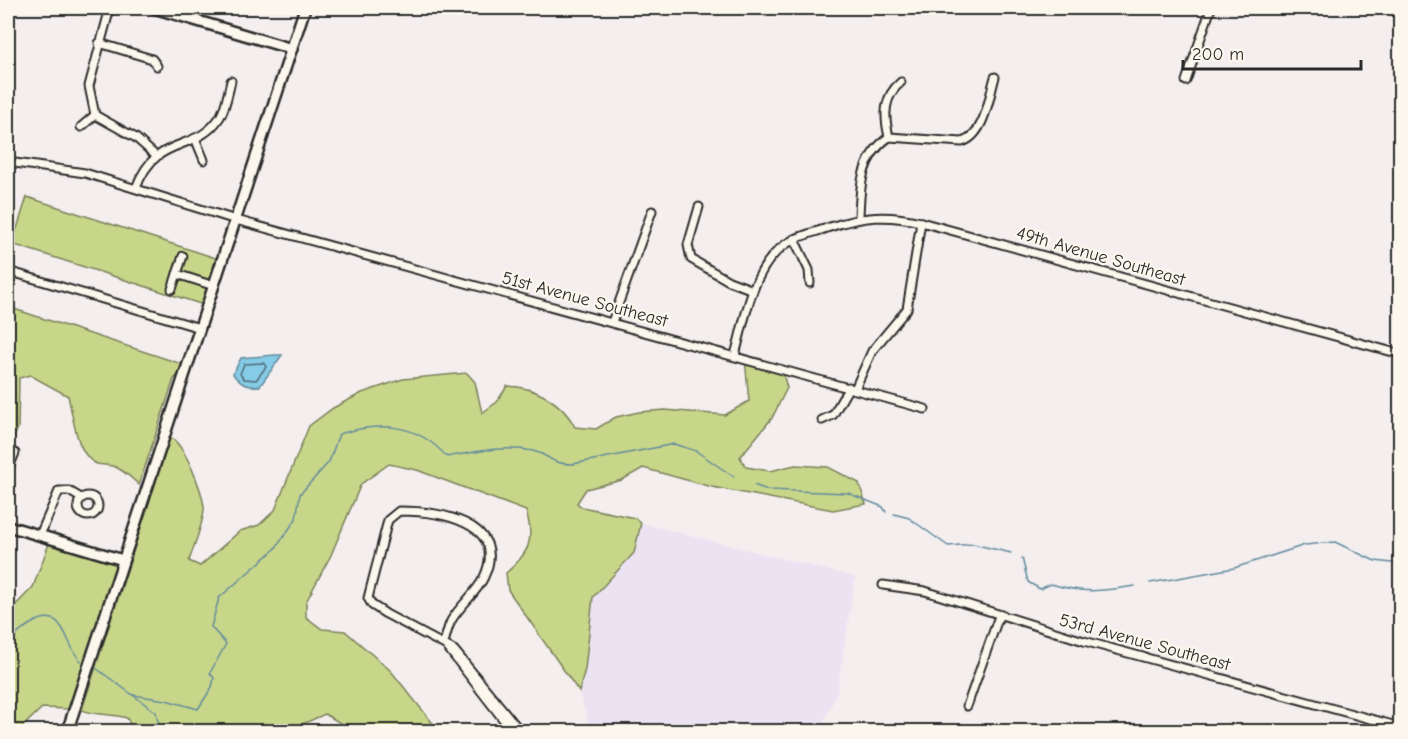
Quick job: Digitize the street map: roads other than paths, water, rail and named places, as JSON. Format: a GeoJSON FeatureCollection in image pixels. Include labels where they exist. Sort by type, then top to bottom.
{"type":"FeatureCollection","features":[{"type":"Feature","properties":{"kind":"street"},"geometry":{"type":"LineString","coordinates":[[110,8],[89,86],[95,115],[136,138],[156,156]]}},
{"type":"Feature","properties":{"kind":"street"},"geometry":{"type":"LineString","coordinates":[[154,8],[292,49]]}},
{"type":"Feature","properties":{"kind":"street"},"geometry":{"type":"LineString","coordinates":[[192,19],[195,8]]}},
{"type":"Feature","properties":{"kind":"street"},"geometry":{"type":"LineString","coordinates":[[67,732],[305,8]]}},
{"type":"Feature","properties":{"kind":"street"},"geometry":{"type":"LineString","coordinates":[[1186,81],[1211,8]]}},
{"type":"Feature","properties":{"kind":"street"},"geometry":{"type":"LineString","coordinates":[[99,43],[152,59],[157,66]]}},
{"type":"Feature","properties":{"kind":"street"},"geometry":{"type":"LineString","coordinates":[[859,217],[860,185],[864,169],[876,146],[889,137],[962,142],[969,140],[978,129],[995,76]]}},
{"type":"Feature","properties":{"kind":"street"},"geometry":{"type":"LineString","coordinates":[[136,188],[142,174],[156,156],[207,131],[219,119],[231,81]]}},
{"type":"Feature","properties":{"kind":"street"},"geometry":{"type":"LineString","coordinates":[[889,137],[884,117],[892,89],[901,82]]}},
{"type":"Feature","properties":{"kind":"street"},"geometry":{"type":"LineString","coordinates":[[81,127],[95,115]]}},
{"type":"Feature","properties":{"kind":"street"},"geometry":{"type":"LineString","coordinates":[[195,138],[204,160]]}},
{"type":"Feature","properties":{"kind":"street","name":"51st Avenue Southeast"},"geometry":{"type":"LineString","coordinates":[[8,162],[85,173],[236,220],[735,355],[925,409]]}},
{"type":"Feature","properties":{"kind":"street"},"geometry":{"type":"LineString","coordinates":[[699,207],[688,245],[691,259],[729,281],[753,290]]}},
{"type":"Feature","properties":{"kind":"street"},"geometry":{"type":"LineString","coordinates":[[612,322],[652,211]]}},
{"type":"Feature","properties":{"kind":"street","name":"49th Avenue Southeast"},"geometry":{"type":"LineString","coordinates":[[794,239],[859,217],[881,215],[921,222],[1401,354]]}},
{"type":"Feature","properties":{"kind":"street"},"geometry":{"type":"LineString","coordinates":[[822,420],[833,415],[852,388],[872,351],[907,309],[921,222]]}},
{"type":"Feature","properties":{"kind":"street"},"geometry":{"type":"LineString","coordinates":[[735,355],[753,290],[768,262],[794,239],[809,270],[810,283]]}},
{"type":"Feature","properties":{"kind":"street"},"geometry":{"type":"LineString","coordinates":[[172,289],[183,255]]}},
{"type":"Feature","properties":{"kind":"street"},"geometry":{"type":"LineString","coordinates":[[8,271],[200,328]]}},
{"type":"Feature","properties":{"kind":"street"},"geometry":{"type":"LineString","coordinates":[[177,274],[214,286]]}},
{"type":"Feature","properties":{"kind":"street"},"geometry":{"type":"LineString","coordinates":[[8,470],[15,453]]}},
{"type":"Feature","properties":{"kind":"street"},"geometry":{"type":"LineString","coordinates":[[40,535],[59,491],[69,491],[81,498]]}},
{"type":"Feature","properties":{"kind":"street"},"geometry":{"type":"LineString","coordinates":[[444,643],[450,622],[483,579],[488,567],[486,541],[472,525],[461,520],[406,511],[392,514],[388,520],[368,598],[372,605],[386,614],[454,650],[513,732]]}},
{"type":"Feature","properties":{"kind":"street"},"geometry":{"type":"LineString","coordinates":[[8,526],[123,560]]}},
{"type":"Feature","properties":{"kind":"street","name":"53rd Avenue Southeast"},"geometry":{"type":"LineString","coordinates":[[883,585],[925,591],[999,616],[1401,727]]}},
{"type":"Feature","properties":{"kind":"street"},"geometry":{"type":"LineString","coordinates":[[967,706],[999,616]]}},
{"type":"Feature","properties":{"kind":"street"},"geometry":{"type":"LineString","coordinates":[[488,696],[521,732]]}},
{"type":"Feature","properties":{"kind":"water"},"geometry":{"type":"Polygon","coordinates":[[[282,355],[260,386],[245,384],[233,374],[241,358],[282,355]]]}},
{"type":"Feature","properties":{"kind":"waterway"},"geometry":{"type":"LineString","coordinates":[[133,695],[166,700],[198,709],[212,687],[214,678],[210,673],[226,644],[211,627],[219,598],[275,549],[296,519],[300,494],[329,462],[339,434],[369,428],[397,428],[423,437],[447,457],[490,450],[522,449],[539,453],[559,463],[573,464],[674,444],[696,451],[734,477]]}},
{"type":"Feature","properties":{"kind":"waterway"},"geometry":{"type":"LineString","coordinates":[[754,485],[767,490],[848,493],[883,507],[886,512]]}},
{"type":"Feature","properties":{"kind":"waterway"},"geometry":{"type":"LineString","coordinates":[[894,514],[909,518],[948,546],[973,544],[1011,553]]}},
{"type":"Feature","properties":{"kind":"waterway"},"geometry":{"type":"LineString","coordinates":[[1150,583],[1234,568],[1305,545],[1335,542],[1375,561],[1400,564]]}},
{"type":"Feature","properties":{"kind":"waterway"},"geometry":{"type":"LineString","coordinates":[[1022,558],[1028,582],[1040,589],[1051,584],[1093,591],[1135,586]]}},
{"type":"Feature","properties":{"kind":"waterway"},"geometry":{"type":"LineString","coordinates":[[8,647],[13,639],[30,624],[45,618],[52,619],[63,630],[81,661]]}},
{"type":"Feature","properties":{"kind":"waterway"},"geometry":{"type":"LineString","coordinates":[[93,666],[156,712],[160,732]]}},
{"type":"Feature","properties":{"kind":"waterway"},"geometry":{"type":"LineString","coordinates":[[176,732],[183,732]]}}]}
